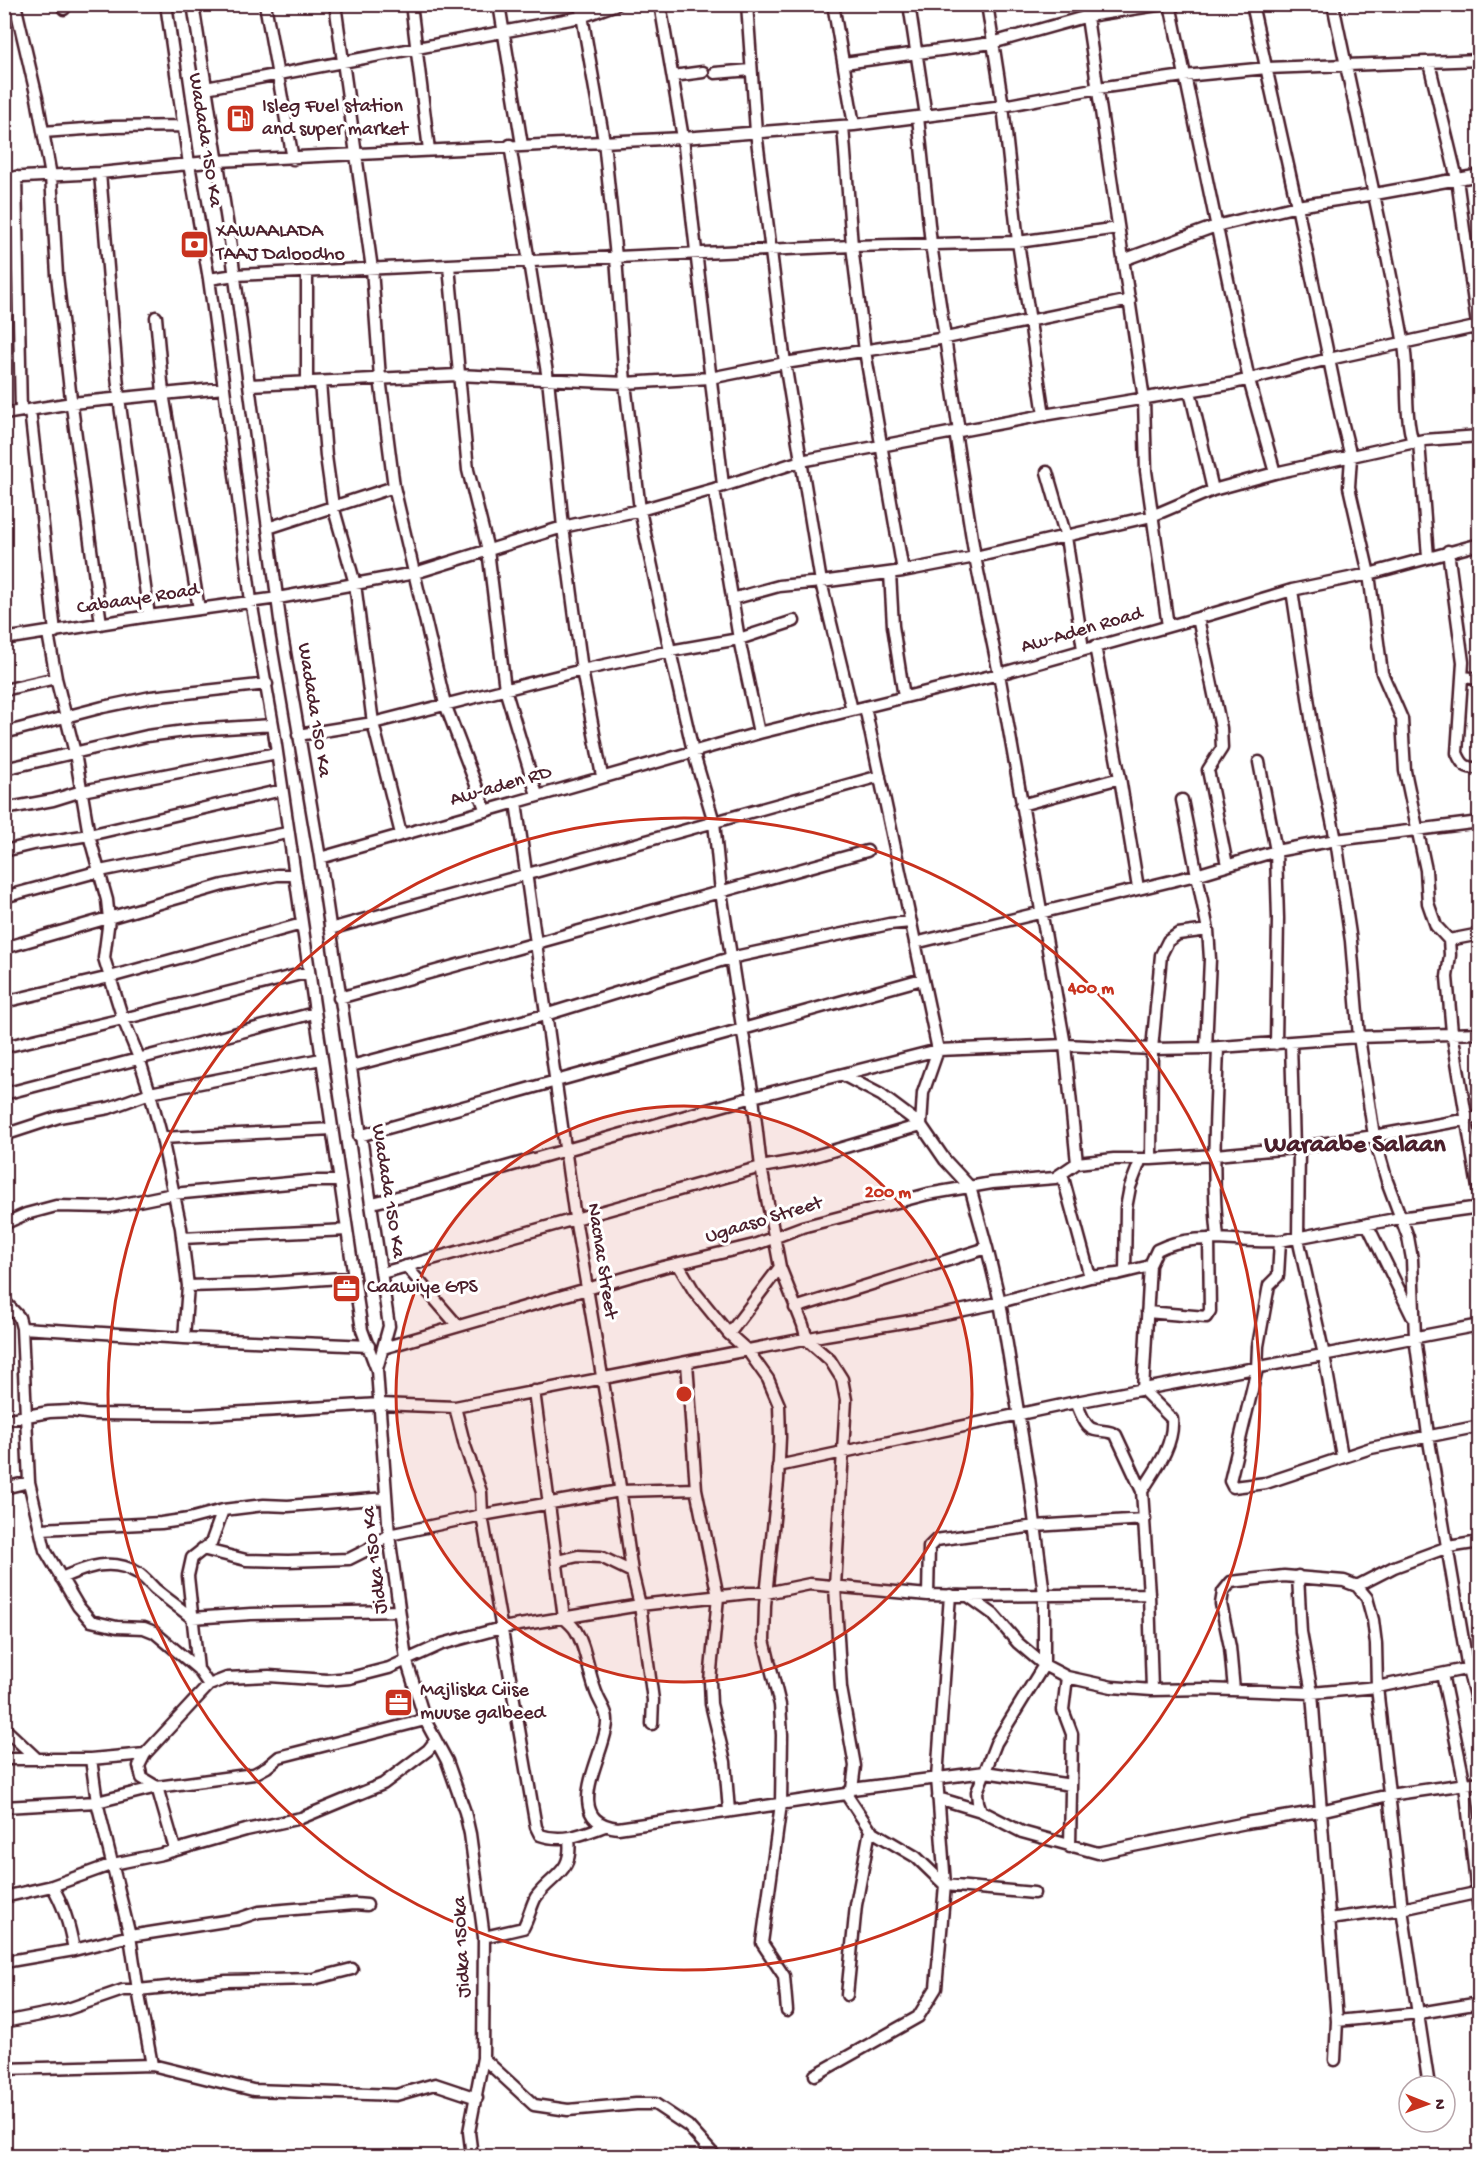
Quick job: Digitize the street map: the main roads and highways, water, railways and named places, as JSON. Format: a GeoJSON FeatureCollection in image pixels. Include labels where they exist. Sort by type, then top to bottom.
{"type":"FeatureCollection","features":[{"type":"Feature","properties":{"kind":"place","name":"Isleg Fuel station and super market"},"geometry":{"type":"Point","coordinates":[241,119]}},
{"type":"Feature","properties":{"kind":"place","name":"XAWAALADA TAAJ Daloodho"},"geometry":{"type":"Point","coordinates":[195,244]}},
{"type":"Feature","properties":{"kind":"place","name":"Caawiye GPS"},"geometry":{"type":"Point","coordinates":[346,1288]}},
{"type":"Feature","properties":{"kind":"place","name":"Majliska Ciise muuse galbeed"},"geometry":{"type":"Point","coordinates":[399,1703]}},
{"type":"Feature","properties":{"kind":"district","name":"Waraabe Salaan"},"geometry":{"type":"Point","coordinates":[1355,1146]}}]}
